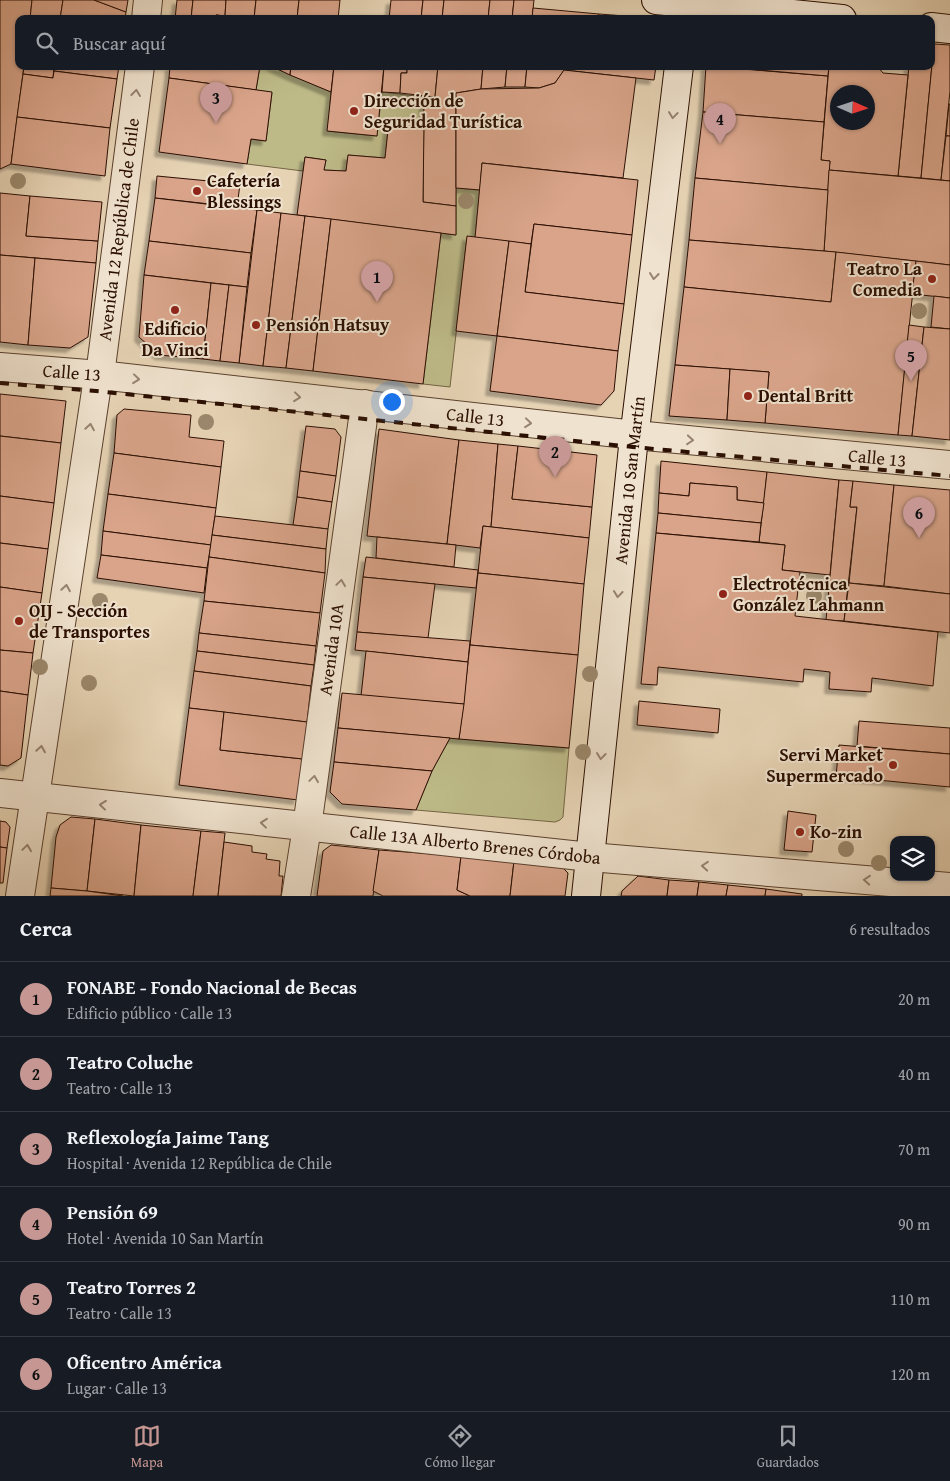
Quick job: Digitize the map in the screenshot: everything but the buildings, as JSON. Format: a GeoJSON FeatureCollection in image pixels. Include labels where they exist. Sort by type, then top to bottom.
{"type":"FeatureCollection","features":[{"type":"Feature","properties":{"kind":"street"},"geometry":{"type":"LineString","coordinates":[[146,15],[148,0]]}},
{"type":"Feature","properties":{"kind":"street"},"geometry":{"type":"LineString","coordinates":[[656,0],[686,7],[790,15]]}},
{"type":"Feature","properties":{"kind":"street"},"geometry":{"type":"LineString","coordinates":[[935,28],[950,29]]}},
{"type":"Feature","properties":{"kind":"street","name":"Avenida 12 República de Chile"},"geometry":{"type":"LineString","coordinates":[[20,896],[96,391],[100,375],[139,70]]}},
{"type":"Feature","properties":{"kind":"street","name":"Avenida 10 San Martín"},"geometry":{"type":"LineString","coordinates":[[586,896],[635,435],[679,70]]}},
{"type":"Feature","properties":{"kind":"street","name":"Calle 13"},"geometry":{"type":"LineString","coordinates":[[0,367],[100,375],[635,435],[950,465]]}},
{"type":"Feature","properties":{"kind":"street","name":"Avenida 10A"},"geometry":{"type":"LineString","coordinates":[[296,896],[365,404]]}},
{"type":"Feature","properties":{"kind":"street","name":"Calle 13A Alberto Brenes Córdoba"},"geometry":{"type":"LineString","coordinates":[[0,793],[590,857],[950,887]]}},
{"type":"Feature","properties":{"kind":"shaded area"},"geometry":{"type":"Polygon","coordinates":[[[259,70],[280,70],[331,92],[328,131],[377,136],[382,92],[424,97],[424,124],[389,121],[385,158],[348,155],[346,171],[324,170],[326,160],[305,157],[303,171],[247,164],[251,139],[266,141],[272,93],[256,90],[259,70]]]}},
{"type":"Feature","properties":{"kind":"shaded area"},"geometry":{"type":"Polygon","coordinates":[[[456,188],[480,190],[475,238],[467,237],[450,387],[423,384],[441,233],[456,235],[456,188]]]}},
{"type":"Feature","properties":{"kind":"shaded area"},"geometry":{"type":"Polygon","coordinates":[[[450,738],[569,748],[563,817],[555,822],[416,810],[432,771],[450,738]]]}},
{"type":"Feature","properties":{"kind":"railway"},"geometry":{"type":"LineString","coordinates":[[0,383],[96,391],[633,447],[950,476]]}},
{"type":"Feature","properties":{"kind":"place","name":"Dirección de Seguridad Turística"},"geometry":{"type":"Point","coordinates":[354,111]}},
{"type":"Feature","properties":{"kind":"place","name":"Reflexología Jaime Tang"},"geometry":{"type":"Point","coordinates":[216,123]}},
{"type":"Feature","properties":{"kind":"place","name":"Pensión 69"},"geometry":{"type":"Point","coordinates":[720,144]}},
{"type":"Feature","properties":{"kind":"place","name":"Cafetería Blessings"},"geometry":{"type":"Point","coordinates":[197,191]}},
{"type":"Feature","properties":{"kind":"place","name":"Teatro La Comedia"},"geometry":{"type":"Point","coordinates":[932,279]}},
{"type":"Feature","properties":{"kind":"place","name":"FONABE - Fondo Nacional de Becas"},"geometry":{"type":"Point","coordinates":[377,302]}},
{"type":"Feature","properties":{"kind":"place","name":"Edificio Da Vinci"},"geometry":{"type":"Point","coordinates":[175,310]}},
{"type":"Feature","properties":{"kind":"place","name":"Pensión Hatsuy"},"geometry":{"type":"Point","coordinates":[256,325]}},
{"type":"Feature","properties":{"kind":"place","name":"Teatro Torres 2"},"geometry":{"type":"Point","coordinates":[911,381]}},
{"type":"Feature","properties":{"kind":"place","name":"Dental Britt"},"geometry":{"type":"Point","coordinates":[748,396]}},
{"type":"Feature","properties":{"kind":"place","name":"Teatro Coluche"},"geometry":{"type":"Point","coordinates":[555,477]}},
{"type":"Feature","properties":{"kind":"place","name":"Oficentro América"},"geometry":{"type":"Point","coordinates":[919,538]}},
{"type":"Feature","properties":{"kind":"place","name":"Electrotécnica González Lahmann"},"geometry":{"type":"Point","coordinates":[723,594]}},
{"type":"Feature","properties":{"kind":"place","name":"OIJ - Sección de Transportes"},"geometry":{"type":"Point","coordinates":[19,621]}},
{"type":"Feature","properties":{"kind":"place","name":"Servi Market Supermercado"},"geometry":{"type":"Point","coordinates":[893,765]}},
{"type":"Feature","properties":{"kind":"place","name":"Ko-zin"},"geometry":{"type":"Point","coordinates":[800,832]}}]}
